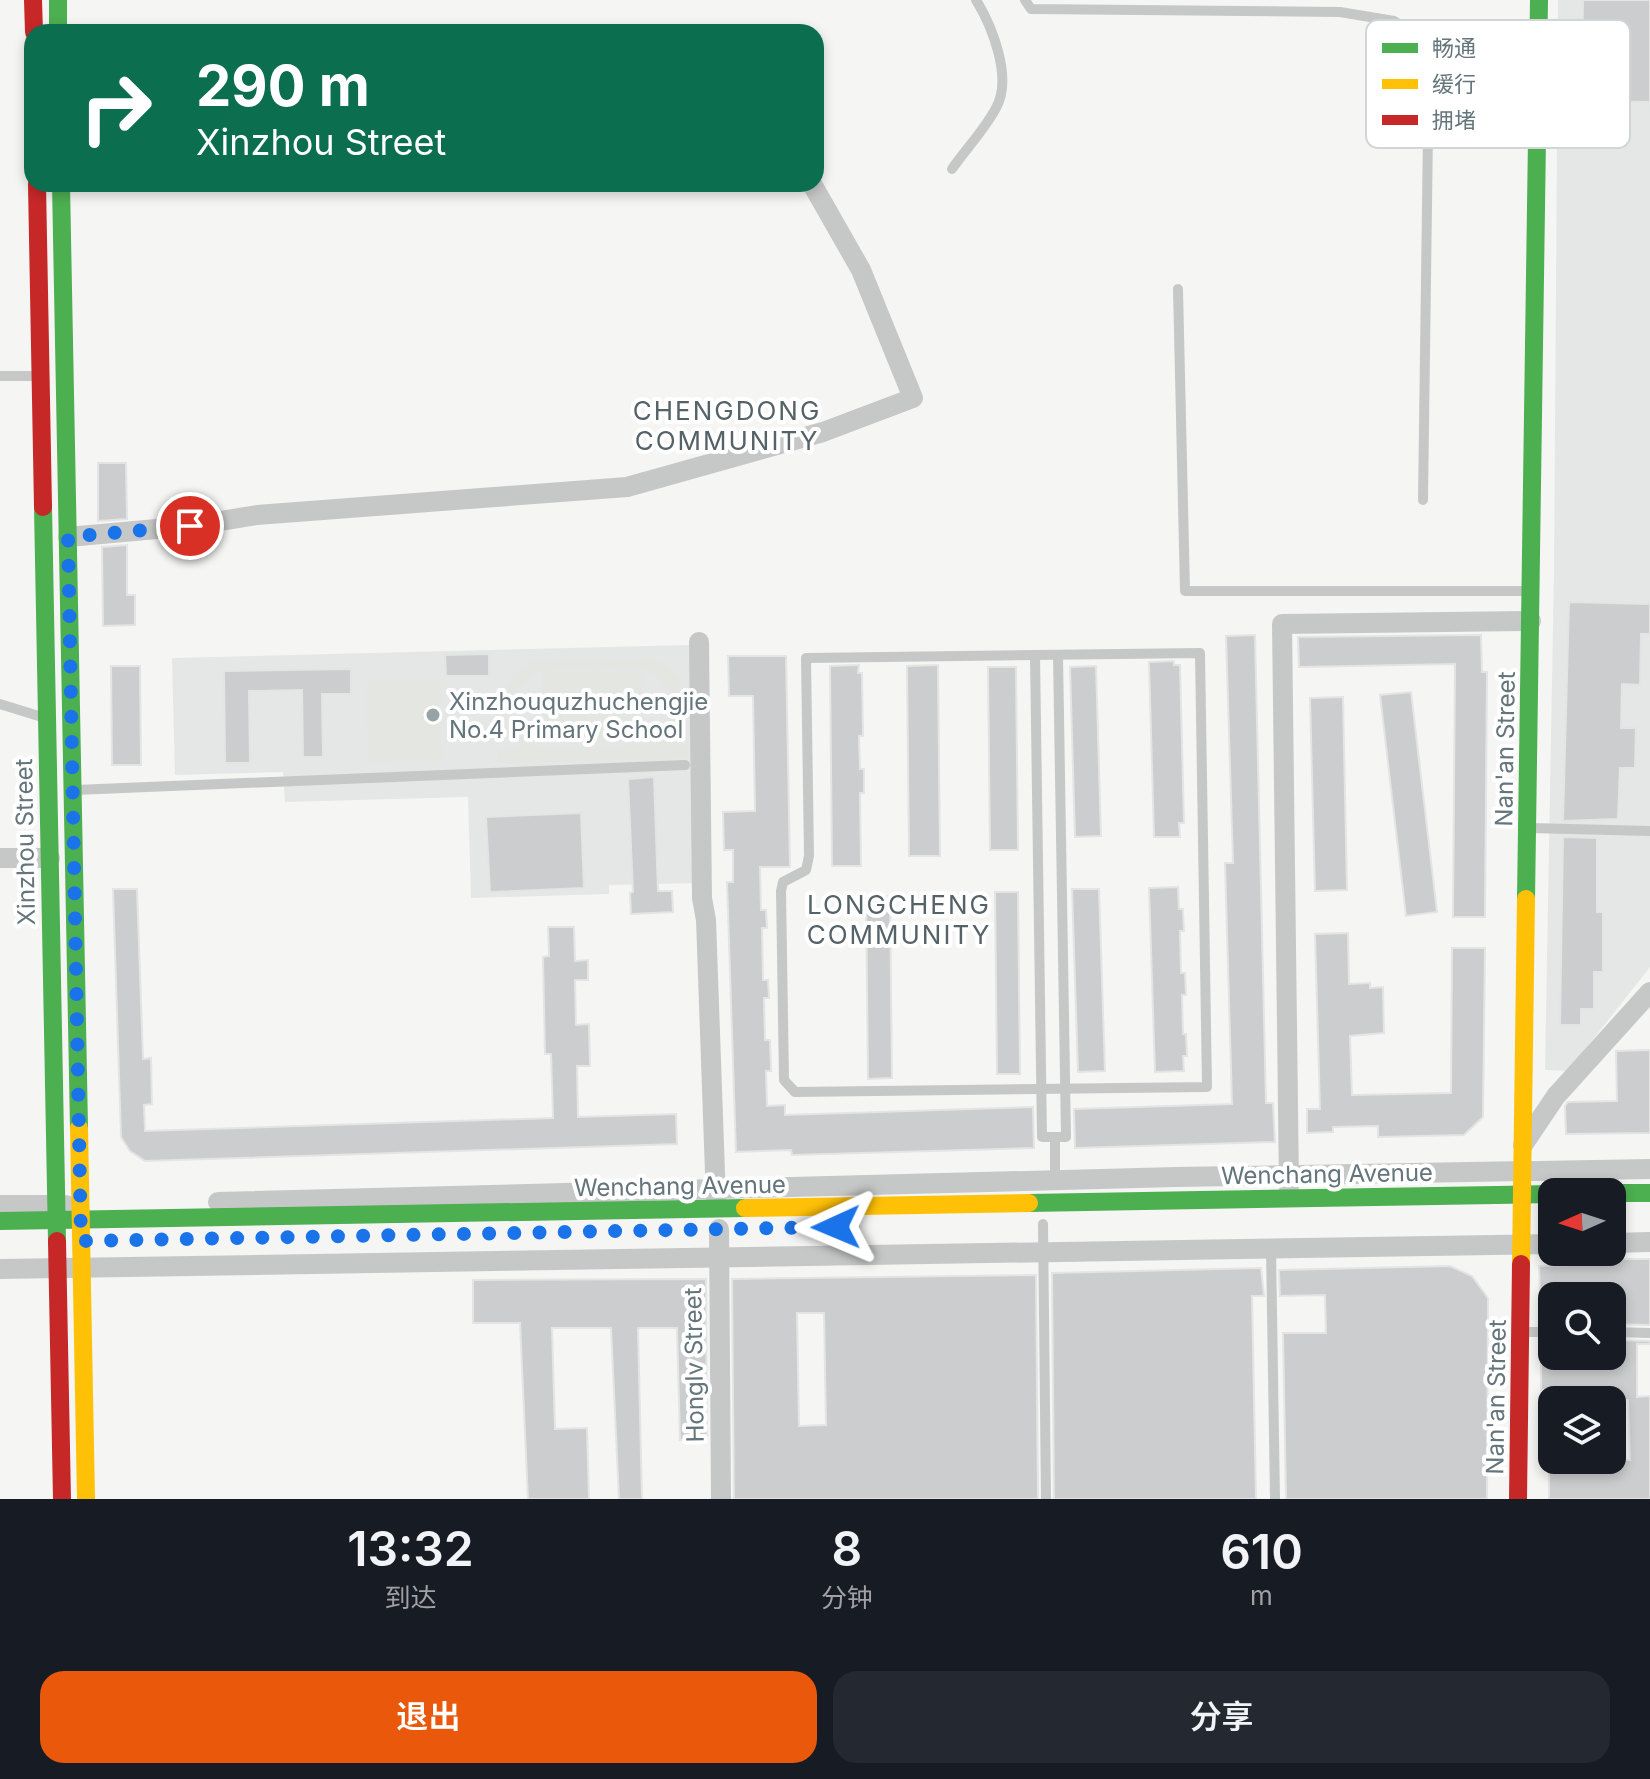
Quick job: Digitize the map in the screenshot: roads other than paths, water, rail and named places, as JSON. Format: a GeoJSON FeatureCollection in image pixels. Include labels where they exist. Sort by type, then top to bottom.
{"type":"FeatureCollection","features":[{"type":"Feature","properties":{"kind":"main road"},"geometry":{"type":"LineString","coordinates":[[33,0],[34,24]]}},
{"type":"Feature","properties":{"kind":"main road"},"geometry":{"type":"LineString","coordinates":[[58,0],[58,24]]}},
{"type":"Feature","properties":{"kind":"main road","name":"Nan'an Street"},"geometry":{"type":"LineString","coordinates":[[1539,0],[1539,20]]}},
{"type":"Feature","properties":{"kind":"main road","name":"Nan'an Street"},"geometry":{"type":"LineString","coordinates":[[1518,1499],[1537,148]]}},
{"type":"Feature","properties":{"kind":"main road","name":"Xinzhou Street"},"geometry":{"type":"LineString","coordinates":[[37,192],[56,1212],[50,1241],[57,1268],[62,1499]]}},
{"type":"Feature","properties":{"kind":"main road","name":"Xinzhou Street"},"geometry":{"type":"LineString","coordinates":[[61,192],[81,1212],[89,1240],[82,1268],[86,1499]]}},
{"type":"Feature","properties":{"kind":"main road"},"geometry":{"type":"LineString","coordinates":[[1626,1193],[1650,1193]]}},
{"type":"Feature","properties":{"kind":"main road","name":"Wenchang Avenue"},"geometry":{"type":"LineString","coordinates":[[718,1217],[1056,1203],[1538,1194]]}},
{"type":"Feature","properties":{"kind":"main road"},"geometry":{"type":"LineString","coordinates":[[0,1221],[56,1212]]}},
{"type":"Feature","properties":{"kind":"main road"},"geometry":{"type":"LineString","coordinates":[[50,1241],[89,1240]]}},
{"type":"Feature","properties":{"kind":"street"},"geometry":{"type":"LineString","coordinates":[[68,537],[190,526],[257,515],[627,487],[823,432],[913,398],[861,270],[817,192]]}},
{"type":"Feature","properties":{"kind":"street"},"geometry":{"type":"LineString","coordinates":[[1289,1199],[1282,624],[1531,621]]}},
{"type":"Feature","properties":{"kind":"street","name":"Honglv Street"},"geometry":{"type":"LineString","coordinates":[[699,642],[702,898],[706,920],[718,1217],[721,1499]]}},
{"type":"Feature","properties":{"kind":"street"},"geometry":{"type":"LineString","coordinates":[[0,858],[50,858]]}},
{"type":"Feature","properties":{"kind":"street"},"geometry":{"type":"LineString","coordinates":[[1523,1145],[1556,1096],[1650,992]]}},
{"type":"Feature","properties":{"kind":"street"},"geometry":{"type":"LineString","coordinates":[[0,1205],[56,1212],[718,1217],[1055,1180],[1650,1169]]}},
{"type":"Feature","properties":{"kind":"street"},"geometry":{"type":"LineString","coordinates":[[1626,1243],[1650,1242]]}},
{"type":"Feature","properties":{"kind":"street"},"geometry":{"type":"LineString","coordinates":[[0,1269],[1538,1244]]}},
{"type":"Feature","properties":{"kind":"lane"},"geometry":{"type":"LineString","coordinates":[[952,169],[997,107],[1001,88],[993,38],[985,14],[976,0]]}},
{"type":"Feature","properties":{"kind":"lane"},"geometry":{"type":"LineString","coordinates":[[1025,0],[1031,9],[1340,12],[1388,20]]}},
{"type":"Feature","properties":{"kind":"lane"},"geometry":{"type":"LineString","coordinates":[[1423,500],[1428,148]]}},
{"type":"Feature","properties":{"kind":"lane"},"geometry":{"type":"LineString","coordinates":[[1178,289],[1185,591],[1531,591]]}},
{"type":"Feature","properties":{"kind":"lane"},"geometry":{"type":"LineString","coordinates":[[0,376],[41,376]]}},
{"type":"Feature","properties":{"kind":"lane"},"geometry":{"type":"LineString","coordinates":[[1200,653],[1207,1087],[795,1092],[788,1088],[784,1080],[781,891],[783,882],[806,870],[809,856],[806,658],[1035,655],[1200,653]]}},
{"type":"Feature","properties":{"kind":"lane"},"geometry":{"type":"LineString","coordinates":[[1035,655],[1042,1137],[1066,1137],[1058,655]]}},
{"type":"Feature","properties":{"kind":"lane"},"geometry":{"type":"LineString","coordinates":[[0,704],[47,718]]}},
{"type":"Feature","properties":{"kind":"lane"},"geometry":{"type":"LineString","coordinates":[[73,790],[685,765]]}},
{"type":"Feature","properties":{"kind":"lane"},"geometry":{"type":"LineString","coordinates":[[1528,828],[1650,831]]}},
{"type":"Feature","properties":{"kind":"lane"},"geometry":{"type":"LineString","coordinates":[[1055,1137],[1056,1203]]}},
{"type":"Feature","properties":{"kind":"lane"},"geometry":{"type":"LineString","coordinates":[[1043,1224],[1046,1499]]}},
{"type":"Feature","properties":{"kind":"lane"},"geometry":{"type":"LineString","coordinates":[[1271,1249],[1275,1499]]}},
{"type":"Feature","properties":{"kind":"lane"},"geometry":{"type":"LineString","coordinates":[[1521,1332],[1538,1332]]}},
{"type":"Feature","properties":{"kind":"lane"},"geometry":{"type":"LineString","coordinates":[[1626,1332],[1650,1333]]}},
{"type":"Feature","properties":{"kind":"place","name":"Xinzhouquzhuchengjie No.4 Primary School"},"geometry":{"type":"Point","coordinates":[433,715]}},
{"type":"Feature","properties":{"kind":"district","name":"CHENGDONG COMMUNITY"},"geometry":{"type":"Point","coordinates":[727,425]}},
{"type":"Feature","properties":{"kind":"district","name":"LONGCHENG COMMUNITY"},"geometry":{"type":"Point","coordinates":[899,919]}}]}
